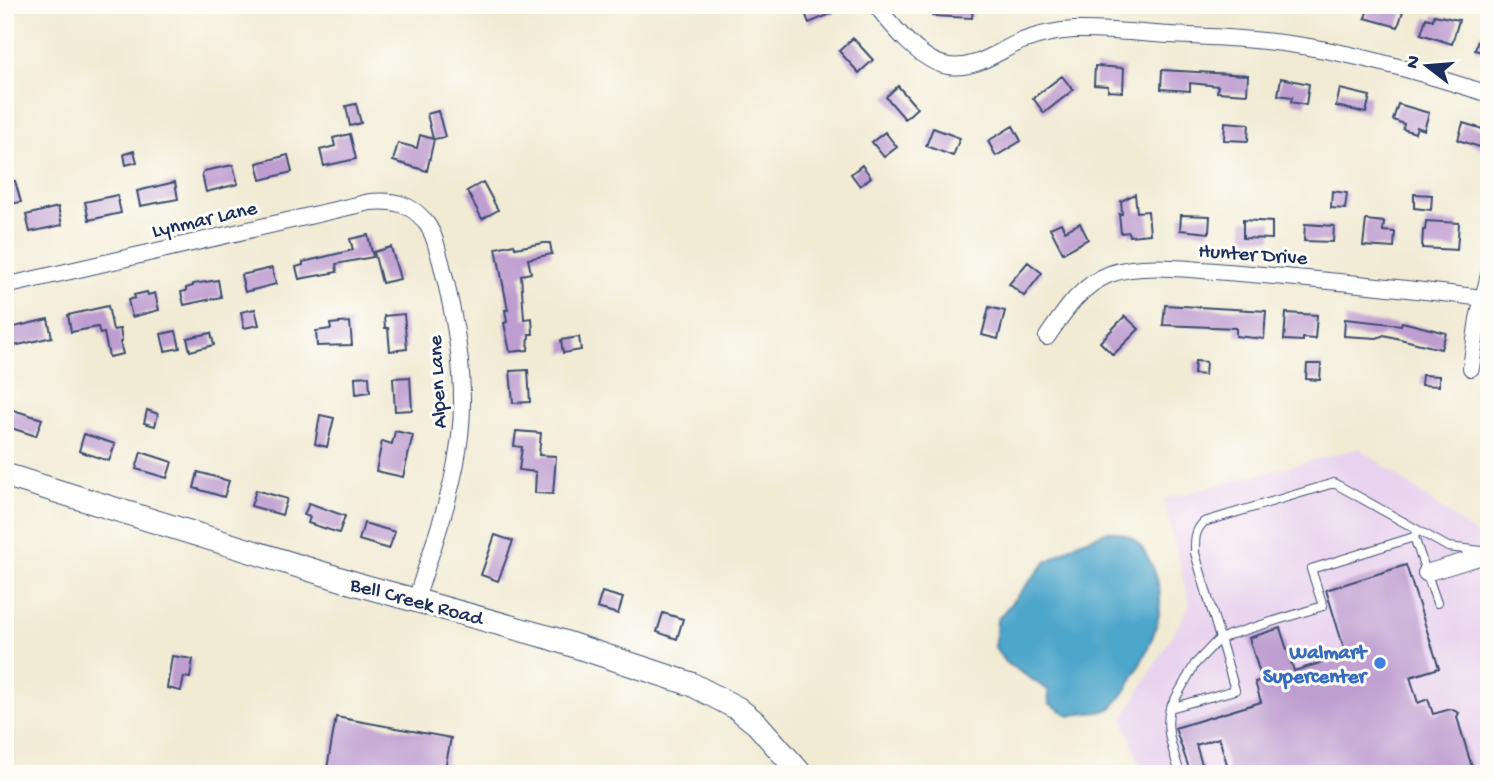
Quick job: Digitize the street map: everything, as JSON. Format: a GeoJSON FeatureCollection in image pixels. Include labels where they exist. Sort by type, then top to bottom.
{"type":"FeatureCollection","features":[{"type":"Feature","properties":{"kind":"street"},"geometry":{"type":"LineString","coordinates":[[876,5],[918,50],[937,64],[951,66],[982,62],[1025,40],[1051,33],[1073,30],[1117,31],[1254,40],[1302,46],[1349,55],[1489,94]]}},
{"type":"Feature","properties":{"kind":"street","name":"Lynmar Lane"},"geometry":{"type":"LineString","coordinates":[[5,286],[370,202],[398,202],[412,209]]}},
{"type":"Feature","properties":{"kind":"street","name":"Alpen Lane"},"geometry":{"type":"LineString","coordinates":[[412,209],[426,222],[434,236],[447,284],[457,340],[462,406],[461,435],[455,468],[416,600]]}},
{"type":"Feature","properties":{"kind":"street","name":"Hunter Drive"},"geometry":{"type":"LineString","coordinates":[[1048,337],[1085,289],[1114,273],[1140,269],[1172,268],[1311,278],[1483,298]]}},
{"type":"Feature","properties":{"kind":"street"},"geometry":{"type":"LineString","coordinates":[[1471,368],[1489,275]]}},
{"type":"Feature","properties":{"kind":"street","name":"Bell Creek Road"},"geometry":{"type":"LineString","coordinates":[[5,475],[360,585],[629,662],[715,694],[757,724],[801,774]]}},
{"type":"Feature","properties":{"kind":"street"},"geometry":{"type":"LineString","coordinates":[[1426,573],[1489,552]]}},
{"type":"Feature","properties":{"kind":"lane"},"geometry":{"type":"LineString","coordinates":[[1170,708],[1235,690],[1195,553],[1198,528],[1204,522],[1334,483],[1416,534],[1448,547],[1489,552]]}},
{"type":"Feature","properties":{"kind":"lane"},"geometry":{"type":"LineString","coordinates":[[1416,534],[1437,603]]}},
{"type":"Feature","properties":{"kind":"lane"},"geometry":{"type":"LineString","coordinates":[[1180,774],[1167,728],[1170,708],[1195,664],[1205,652],[1229,635],[1323,606],[1311,569],[1416,534]]}},
{"type":"Feature","properties":{"kind":"shaded area"},"geometry":{"type":"Polygon","coordinates":[[[1360,448],[1478,536],[1489,536],[1489,774],[1143,774],[1123,719],[1190,605],[1163,499],[1360,448]]]}},
{"type":"Feature","properties":{"kind":"water"},"geometry":{"type":"Polygon","coordinates":[[[1109,531],[1132,538],[1147,556],[1159,587],[1159,615],[1144,657],[1128,687],[1115,704],[1103,711],[1070,716],[1049,703],[1048,690],[1004,661],[995,647],[997,620],[1045,563],[1079,542],[1109,531]]]}},
{"type":"Feature","properties":{"kind":"building"},"geometry":{"type":"Polygon","coordinates":[[[808,5],[829,5],[833,13],[809,23],[805,13],[811,11],[808,5]]]}},
{"type":"Feature","properties":{"kind":"building"},"geometry":{"type":"Polygon","coordinates":[[[932,5],[973,5],[972,18],[932,16],[932,5]]]}},
{"type":"Feature","properties":{"kind":"building"},"geometry":{"type":"Polygon","coordinates":[[[1369,5],[1399,5],[1398,10],[1403,11],[1398,27],[1365,18],[1369,5]]]}},
{"type":"Feature","properties":{"kind":"building"},"geometry":{"type":"Polygon","coordinates":[[[1434,15],[1459,20],[1452,44],[1421,34],[1426,18],[1433,20],[1434,15]]]}},
{"type":"Feature","properties":{"kind":"building"},"geometry":{"type":"Polygon","coordinates":[[[1480,34],[1489,37],[1489,54],[1475,50],[1480,34]]]}},
{"type":"Feature","properties":{"kind":"building"},"geometry":{"type":"Polygon","coordinates":[[[853,38],[873,60],[859,73],[839,51],[853,38]]]}},
{"type":"Feature","properties":{"kind":"building"},"geometry":{"type":"Polygon","coordinates":[[[1095,66],[1124,68],[1123,92],[1108,91],[1108,86],[1094,85],[1095,66]]]}},
{"type":"Feature","properties":{"kind":"building"},"geometry":{"type":"Polygon","coordinates":[[[1162,70],[1248,75],[1247,94],[1217,92],[1218,86],[1190,83],[1190,91],[1161,89],[1162,70]]]}},
{"type":"Feature","properties":{"kind":"building"},"geometry":{"type":"Polygon","coordinates":[[[1062,76],[1073,90],[1044,113],[1033,98],[1062,76]]]}},
{"type":"Feature","properties":{"kind":"building"},"geometry":{"type":"Polygon","coordinates":[[[1281,78],[1309,84],[1306,105],[1291,102],[1292,97],[1278,95],[1281,78]]]}},
{"type":"Feature","properties":{"kind":"building"},"geometry":{"type":"Polygon","coordinates":[[[898,86],[917,108],[905,119],[886,97],[898,86]]]}},
{"type":"Feature","properties":{"kind":"building"},"geometry":{"type":"Polygon","coordinates":[[[1340,89],[1370,96],[1366,113],[1336,106],[1340,89]]]}},
{"type":"Feature","properties":{"kind":"building"},"geometry":{"type":"Polygon","coordinates":[[[356,104],[361,123],[350,126],[346,106],[356,104]]]}},
{"type":"Feature","properties":{"kind":"building"},"geometry":{"type":"Polygon","coordinates":[[[1398,104],[1429,113],[1424,130],[1417,127],[1415,133],[1403,129],[1404,124],[1393,120],[1398,104]]]}},
{"type":"Feature","properties":{"kind":"building"},"geometry":{"type":"Polygon","coordinates":[[[438,111],[445,137],[434,139],[427,171],[393,161],[398,143],[417,148],[420,135],[433,139],[427,114],[438,111]]]}},
{"type":"Feature","properties":{"kind":"building"},"geometry":{"type":"Polygon","coordinates":[[[1225,122],[1249,124],[1248,141],[1224,140],[1225,122]]]}},
{"type":"Feature","properties":{"kind":"building"},"geometry":{"type":"Polygon","coordinates":[[[1463,123],[1489,131],[1486,149],[1458,140],[1463,123]]]}},
{"type":"Feature","properties":{"kind":"building"},"geometry":{"type":"Polygon","coordinates":[[[1013,126],[1021,141],[996,156],[988,141],[1013,126]]]}},
{"type":"Feature","properties":{"kind":"building"},"geometry":{"type":"Polygon","coordinates":[[[933,128],[960,138],[953,156],[926,146],[933,128]]]}},
{"type":"Feature","properties":{"kind":"building"},"geometry":{"type":"Polygon","coordinates":[[[885,132],[897,147],[884,157],[872,142],[885,132]]]}},
{"type":"Feature","properties":{"kind":"building"},"geometry":{"type":"Polygon","coordinates":[[[350,134],[356,159],[324,166],[320,150],[335,146],[333,138],[350,134]]]}},
{"type":"Feature","properties":{"kind":"building"},"geometry":{"type":"Polygon","coordinates":[[[134,151],[137,162],[126,165],[124,154],[134,151]]]}},
{"type":"Feature","properties":{"kind":"building"},"geometry":{"type":"Polygon","coordinates":[[[288,155],[292,172],[261,180],[257,163],[288,155]]]}},
{"type":"Feature","properties":{"kind":"building"},"geometry":{"type":"Polygon","coordinates":[[[233,165],[238,184],[206,192],[202,174],[204,171],[233,165]]]}},
{"type":"Feature","properties":{"kind":"building"},"geometry":{"type":"Polygon","coordinates":[[[862,165],[871,177],[860,186],[851,174],[862,165]]]}},
{"type":"Feature","properties":{"kind":"building"},"geometry":{"type":"Polygon","coordinates":[[[15,181],[21,202],[5,205],[5,183],[15,181]]]}},
{"type":"Feature","properties":{"kind":"building"},"geometry":{"type":"Polygon","coordinates":[[[175,182],[178,199],[140,206],[137,191],[175,182]]]}},
{"type":"Feature","properties":{"kind":"building"},"geometry":{"type":"Polygon","coordinates":[[[483,182],[498,210],[482,219],[467,191],[483,182]]]}},
{"type":"Feature","properties":{"kind":"building"},"geometry":{"type":"Polygon","coordinates":[[[1332,191],[1347,193],[1345,209],[1331,208],[1332,191]]]}},
{"type":"Feature","properties":{"kind":"building"},"geometry":{"type":"Polygon","coordinates":[[[1135,194],[1137,212],[1148,211],[1150,234],[1130,236],[1129,232],[1121,233],[1121,201],[1135,194]]]}},
{"type":"Feature","properties":{"kind":"building"},"geometry":{"type":"Polygon","coordinates":[[[1414,194],[1432,195],[1431,210],[1414,208],[1414,194]]]}},
{"type":"Feature","properties":{"kind":"building"},"geometry":{"type":"Polygon","coordinates":[[[117,195],[121,213],[89,220],[85,202],[117,195]]]}},
{"type":"Feature","properties":{"kind":"building"},"geometry":{"type":"Polygon","coordinates":[[[58,207],[62,225],[30,232],[26,215],[58,207]]]}},
{"type":"Feature","properties":{"kind":"building"},"geometry":{"type":"Polygon","coordinates":[[[1181,215],[1210,216],[1209,233],[1180,230],[1181,215]]]}},
{"type":"Feature","properties":{"kind":"building"},"geometry":{"type":"Polygon","coordinates":[[[1243,220],[1272,222],[1272,239],[1243,238],[1243,220]]]}},
{"type":"Feature","properties":{"kind":"building"},"geometry":{"type":"Polygon","coordinates":[[[1366,220],[1384,222],[1383,231],[1395,232],[1394,248],[1363,246],[1366,220]]]}},
{"type":"Feature","properties":{"kind":"building"},"geometry":{"type":"Polygon","coordinates":[[[1426,221],[1459,223],[1457,250],[1422,248],[1426,221]]]}},
{"type":"Feature","properties":{"kind":"building"},"geometry":{"type":"Polygon","coordinates":[[[1061,223],[1065,231],[1080,223],[1088,239],[1063,253],[1050,228],[1061,223]]]}},
{"type":"Feature","properties":{"kind":"building"},"geometry":{"type":"Polygon","coordinates":[[[1305,224],[1334,226],[1333,242],[1304,241],[1305,224]]]}},
{"type":"Feature","properties":{"kind":"building"},"geometry":{"type":"Polygon","coordinates":[[[368,235],[373,257],[336,264],[337,272],[299,279],[296,267],[303,265],[303,262],[353,250],[350,239],[368,235]]]}},
{"type":"Feature","properties":{"kind":"building"},"geometry":{"type":"Polygon","coordinates":[[[550,243],[552,254],[528,259],[531,273],[521,275],[524,319],[532,318],[533,334],[529,334],[528,350],[510,352],[504,323],[507,322],[505,310],[508,310],[496,248],[514,244],[515,248],[550,243]]]}},
{"type":"Feature","properties":{"kind":"building"},"geometry":{"type":"Polygon","coordinates":[[[391,247],[400,279],[382,283],[374,252],[391,247]]]}},
{"type":"Feature","properties":{"kind":"building"},"geometry":{"type":"Polygon","coordinates":[[[1028,262],[1042,273],[1024,296],[1009,284],[1028,262]]]}},
{"type":"Feature","properties":{"kind":"building"},"geometry":{"type":"Polygon","coordinates":[[[272,268],[276,284],[245,292],[241,275],[272,268]]]}},
{"type":"Feature","properties":{"kind":"building"},"geometry":{"type":"Polygon","coordinates":[[[218,280],[221,297],[184,305],[181,292],[186,291],[186,288],[193,284],[218,280]]]}},
{"type":"Feature","properties":{"kind":"building"},"geometry":{"type":"Polygon","coordinates":[[[147,292],[148,295],[155,293],[159,310],[132,317],[128,300],[135,298],[134,295],[147,292]]]}},
{"type":"Feature","properties":{"kind":"building"},"geometry":{"type":"Polygon","coordinates":[[[1165,305],[1266,311],[1264,339],[1236,336],[1236,328],[1163,325],[1165,305]]]}},
{"type":"Feature","properties":{"kind":"building"},"geometry":{"type":"Polygon","coordinates":[[[108,306],[113,330],[120,329],[123,354],[109,357],[104,333],[100,334],[98,327],[71,332],[68,315],[108,306]]]}},
{"type":"Feature","properties":{"kind":"building"},"geometry":{"type":"Polygon","coordinates":[[[989,307],[1005,311],[998,339],[982,335],[989,307]]]}},
{"type":"Feature","properties":{"kind":"building"},"geometry":{"type":"Polygon","coordinates":[[[255,309],[259,325],[244,328],[241,312],[255,309]]]}},
{"type":"Feature","properties":{"kind":"building"},"geometry":{"type":"Polygon","coordinates":[[[1286,313],[1317,315],[1315,339],[1284,340],[1286,313]]]}},
{"type":"Feature","properties":{"kind":"building"},"geometry":{"type":"Polygon","coordinates":[[[404,314],[407,349],[390,351],[384,316],[404,314]]]}},
{"type":"Feature","properties":{"kind":"building"},"geometry":{"type":"Polygon","coordinates":[[[1125,316],[1139,329],[1113,355],[1100,342],[1125,316]]]}},
{"type":"Feature","properties":{"kind":"building"},"geometry":{"type":"Polygon","coordinates":[[[48,319],[52,337],[14,346],[10,328],[48,319]]]}},
{"type":"Feature","properties":{"kind":"building"},"geometry":{"type":"Polygon","coordinates":[[[1345,319],[1401,325],[1402,322],[1446,333],[1441,349],[1384,335],[1377,338],[1344,336],[1345,319]]]}},
{"type":"Feature","properties":{"kind":"building"},"geometry":{"type":"Polygon","coordinates":[[[350,322],[352,345],[317,346],[316,331],[331,329],[330,324],[350,322]]]}},
{"type":"Feature","properties":{"kind":"building"},"geometry":{"type":"Polygon","coordinates":[[[176,331],[180,348],[165,351],[161,334],[176,331]]]}},
{"type":"Feature","properties":{"kind":"building"},"geometry":{"type":"Polygon","coordinates":[[[211,333],[214,345],[190,351],[187,338],[211,333]]]}},
{"type":"Feature","properties":{"kind":"building"},"geometry":{"type":"Polygon","coordinates":[[[579,337],[581,350],[563,353],[561,340],[579,337]]]}},
{"type":"Feature","properties":{"kind":"building"},"geometry":{"type":"Polygon","coordinates":[[[1195,361],[1206,362],[1205,375],[1194,374],[1195,361]]]}},
{"type":"Feature","properties":{"kind":"building"},"geometry":{"type":"Polygon","coordinates":[[[1307,364],[1321,364],[1320,380],[1306,379],[1307,364]]]}},
{"type":"Feature","properties":{"kind":"building"},"geometry":{"type":"Polygon","coordinates":[[[528,370],[530,402],[513,403],[510,371],[528,370]]]}},
{"type":"Feature","properties":{"kind":"building"},"geometry":{"type":"Polygon","coordinates":[[[1422,375],[1439,376],[1439,386],[1421,385],[1422,375]]]}},
{"type":"Feature","properties":{"kind":"building"},"geometry":{"type":"Polygon","coordinates":[[[369,376],[370,392],[356,394],[355,377],[369,376]]]}},
{"type":"Feature","properties":{"kind":"building"},"geometry":{"type":"Polygon","coordinates":[[[410,377],[412,410],[395,411],[393,378],[410,377]]]}},
{"type":"Feature","properties":{"kind":"building"},"geometry":{"type":"Polygon","coordinates":[[[13,410],[42,419],[36,436],[8,427],[13,410]]]}},
{"type":"Feature","properties":{"kind":"building"},"geometry":{"type":"Polygon","coordinates":[[[147,410],[158,414],[155,426],[144,423],[147,410]]]}},
{"type":"Feature","properties":{"kind":"building"},"geometry":{"type":"Polygon","coordinates":[[[320,415],[334,418],[327,447],[315,444],[320,415]]]}},
{"type":"Feature","properties":{"kind":"building"},"geometry":{"type":"Polygon","coordinates":[[[395,431],[413,435],[403,477],[376,471],[382,441],[392,444],[395,431]]]}},
{"type":"Feature","properties":{"kind":"building"},"geometry":{"type":"Polygon","coordinates":[[[516,431],[541,433],[539,455],[556,456],[553,494],[535,493],[536,472],[519,470],[522,447],[514,446],[516,431]]]}},
{"type":"Feature","properties":{"kind":"building"},"geometry":{"type":"Polygon","coordinates":[[[84,434],[115,444],[109,461],[79,451],[84,434]]]}},
{"type":"Feature","properties":{"kind":"building"},"geometry":{"type":"Polygon","coordinates":[[[141,452],[172,462],[167,478],[136,469],[141,452]]]}},
{"type":"Feature","properties":{"kind":"building"},"geometry":{"type":"Polygon","coordinates":[[[198,472],[229,481],[224,497],[194,488],[198,472]]]}},
{"type":"Feature","properties":{"kind":"building"},"geometry":{"type":"Polygon","coordinates":[[[256,490],[287,499],[282,515],[251,506],[256,490]]]}},
{"type":"Feature","properties":{"kind":"building"},"geometry":{"type":"Polygon","coordinates":[[[309,503],[345,516],[339,533],[308,523],[310,517],[304,515],[309,503]]]}},
{"type":"Feature","properties":{"kind":"building"},"geometry":{"type":"Polygon","coordinates":[[[364,523],[395,532],[389,549],[359,540],[364,523]]]}},
{"type":"Feature","properties":{"kind":"building"},"geometry":{"type":"Polygon","coordinates":[[[495,535],[513,541],[498,581],[481,575],[495,535]]]}},
{"type":"Feature","properties":{"kind":"building","name":"Walmart Supercenter"},"geometry":{"type":"Polygon","coordinates":[[[1406,565],[1439,668],[1410,677],[1418,703],[1428,699],[1433,714],[1451,709],[1459,713],[1457,717],[1474,774],[1230,774],[1219,738],[1196,745],[1205,774],[1191,774],[1175,728],[1261,702],[1255,682],[1262,680],[1249,638],[1280,628],[1294,671],[1346,655],[1326,590],[1406,565]]]}},
{"type":"Feature","properties":{"kind":"building"},"geometry":{"type":"Polygon","coordinates":[[[602,592],[623,598],[618,614],[597,608],[602,592]]]}},
{"type":"Feature","properties":{"kind":"building"},"geometry":{"type":"Polygon","coordinates":[[[663,613],[683,619],[677,639],[657,632],[663,613]]]}},
{"type":"Feature","properties":{"kind":"building"},"geometry":{"type":"Polygon","coordinates":[[[172,656],[193,659],[190,678],[184,677],[181,691],[167,688],[172,656]]]}},
{"type":"Feature","properties":{"kind":"building"},"geometry":{"type":"Polygon","coordinates":[[[336,717],[451,738],[444,774],[326,774],[336,717]]]}},
{"type":"Feature","properties":{"kind":"place","name":"Walmart Supercenter"},"geometry":{"type":"Point","coordinates":[1380,663]}}]}
